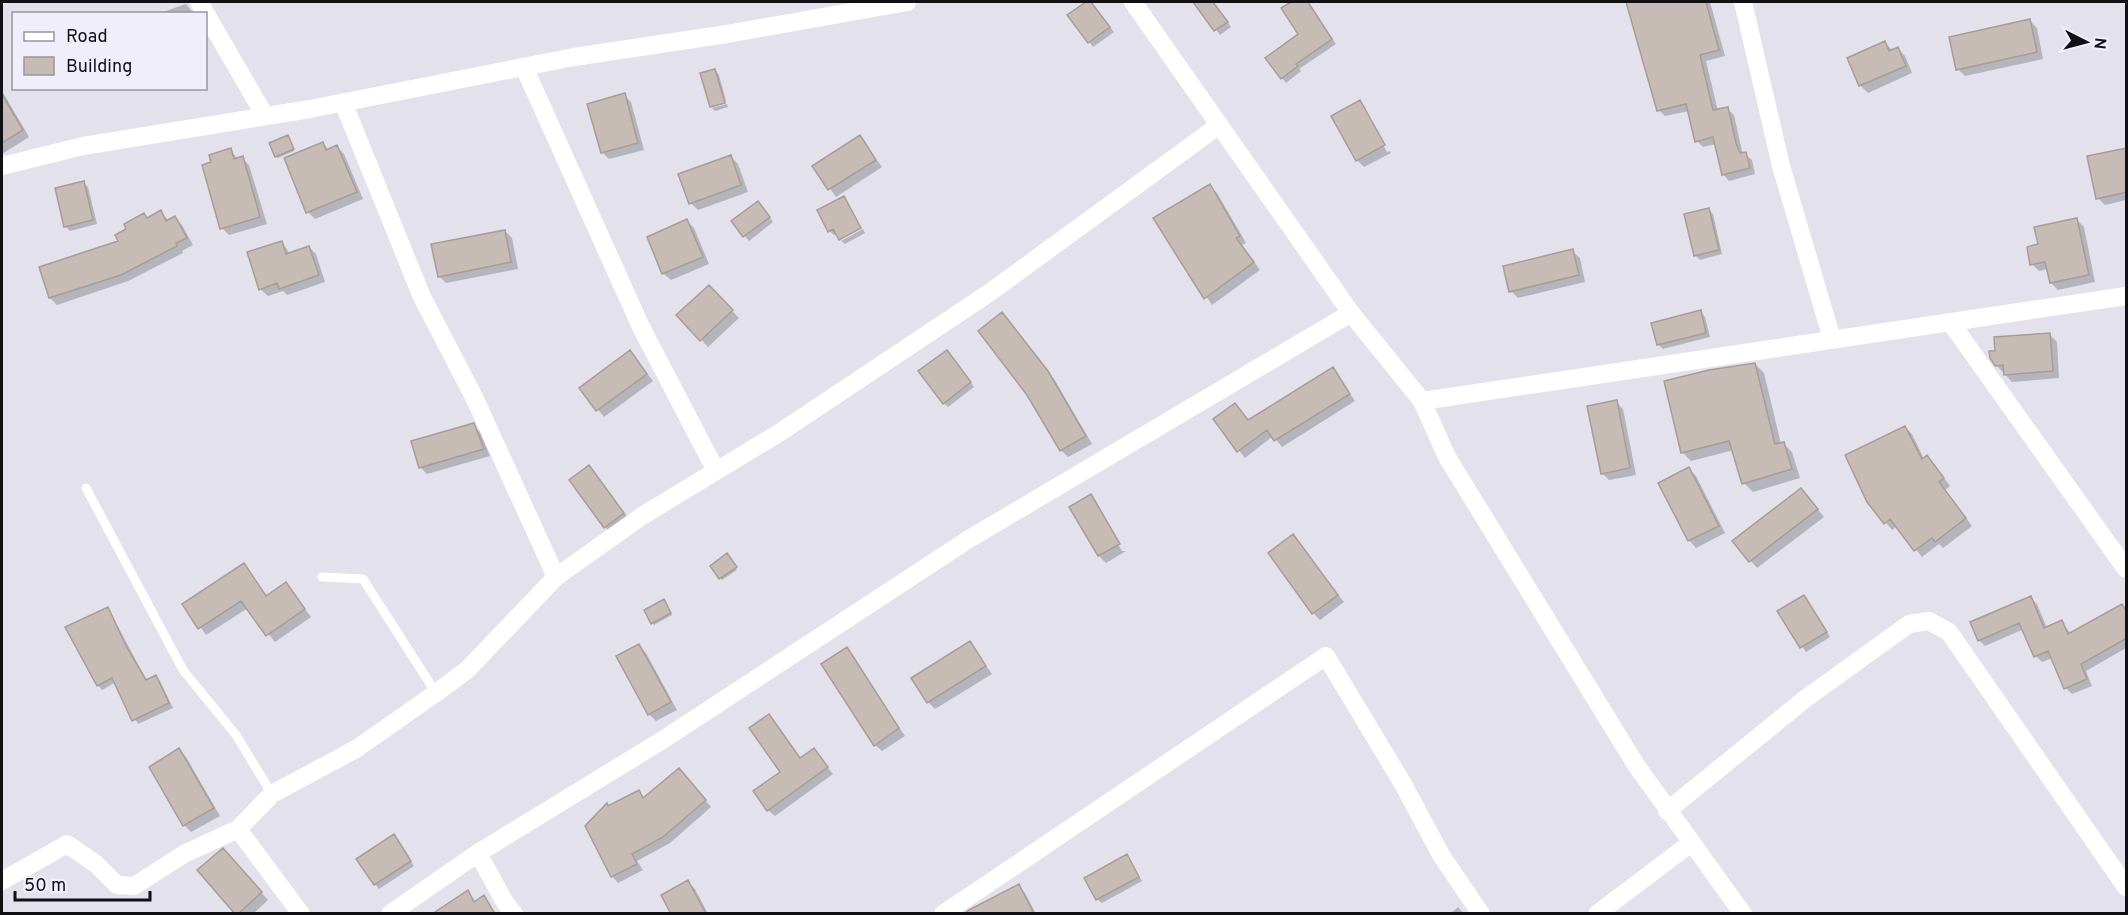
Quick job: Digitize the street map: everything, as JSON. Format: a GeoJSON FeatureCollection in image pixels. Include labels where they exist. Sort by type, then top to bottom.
{"type":"FeatureCollection","features":[{"type":"Feature","properties":{"kind":"street"},"geometry":{"type":"LineString","coordinates":[[2,166],[83,146],[907,2]]}},
{"type":"Feature","properties":{"kind":"street"},"geometry":{"type":"LineString","coordinates":[[1133,2],[1218,126],[1352,313],[1422,401],[1447,457],[1636,765],[1743,914]]}},
{"type":"Feature","properties":{"kind":"street"},"geometry":{"type":"LineString","coordinates":[[1743,2],[1781,166],[1832,339]]}},
{"type":"Feature","properties":{"kind":"street"},"geometry":{"type":"LineString","coordinates":[[207,16],[265,116]]}},
{"type":"Feature","properties":{"kind":"street"},"geometry":{"type":"LineString","coordinates":[[525,67],[577,190],[641,327],[716,471]]}},
{"type":"Feature","properties":{"kind":"street"},"geometry":{"type":"LineString","coordinates":[[343,102],[422,297],[475,399],[556,577]]}},
{"type":"Feature","properties":{"kind":"street"},"geometry":{"type":"LineString","coordinates":[[2,881],[67,844],[96,864],[117,885],[135,886],[184,854],[238,830],[272,794],[356,749],[467,670],[556,577],[642,516],[779,433],[989,293],[1218,126]]}},
{"type":"Feature","properties":{"kind":"street"},"geometry":{"type":"LineString","coordinates":[[1422,401],[2127,296]]}},
{"type":"Feature","properties":{"kind":"street"},"geometry":{"type":"LineString","coordinates":[[390,914],[478,853],[661,741],[969,539],[1352,313]]}},
{"type":"Feature","properties":{"kind":"street"},"geometry":{"type":"LineString","coordinates":[[1951,323],[2127,569]]}},
{"type":"Feature","properties":{"kind":"street"},"geometry":{"type":"LineString","coordinates":[[1667,811],[1805,699],[1872,649],[1909,624],[1929,621],[1949,632],[2127,887]]}},
{"type":"Feature","properties":{"kind":"street"},"geometry":{"type":"LineString","coordinates":[[943,914],[1326,656],[1403,784],[1441,855],[1481,914]]}},
{"type":"Feature","properties":{"kind":"street"},"geometry":{"type":"LineString","coordinates":[[238,830],[301,914]]}},
{"type":"Feature","properties":{"kind":"street"},"geometry":{"type":"LineString","coordinates":[[1597,914],[1691,843]]}},
{"type":"Feature","properties":{"kind":"street"},"geometry":{"type":"LineString","coordinates":[[478,853],[504,901],[514,914]]}},
{"type":"Feature","properties":{"kind":"lane"},"geometry":{"type":"LineString","coordinates":[[86,488],[183,670],[236,735],[272,794]]}},
{"type":"Feature","properties":{"kind":"lane"},"geometry":{"type":"LineString","coordinates":[[322,577],[363,579],[436,693]]}},
{"type":"Feature","properties":{"kind":"building"},"geometry":{"type":"Polygon","coordinates":[[[1086,2],[1091,2],[1110,27],[1088,43],[1067,15],[1086,2]]]}},
{"type":"Feature","properties":{"kind":"building"},"geometry":{"type":"Polygon","coordinates":[[[1193,2],[1213,2],[1228,22],[1214,31],[1193,2]]]}},
{"type":"Feature","properties":{"kind":"building"},"geometry":{"type":"Polygon","coordinates":[[[1291,2],[1308,2],[1332,39],[1296,64],[1298,66],[1281,79],[1265,58],[1298,34],[1281,8],[1291,2]]]}},
{"type":"Feature","properties":{"kind":"building"},"geometry":{"type":"Polygon","coordinates":[[[1626,2],[1706,2],[1719,50],[1700,55],[1713,110],[1728,107],[1736,143],[1740,153],[1746,152],[1750,168],[1722,175],[1713,137],[1695,142],[1686,104],[1657,111],[1626,2]]]}},
{"type":"Feature","properties":{"kind":"building"},"geometry":{"type":"Polygon","coordinates":[[[2030,19],[2037,52],[1956,70],[1949,37],[2030,19]]]}},
{"type":"Feature","properties":{"kind":"building"},"geometry":{"type":"Polygon","coordinates":[[[1885,41],[1889,51],[1898,47],[1906,66],[1859,86],[1847,58],[1885,41]]]}},
{"type":"Feature","properties":{"kind":"building"},"geometry":{"type":"Polygon","coordinates":[[[715,69],[725,103],[710,107],[700,73],[715,69]]]}},
{"type":"Feature","properties":{"kind":"building"},"geometry":{"type":"Polygon","coordinates":[[[625,93],[638,143],[601,153],[587,104],[625,93]]]}},
{"type":"Feature","properties":{"kind":"building"},"geometry":{"type":"Polygon","coordinates":[[[2,94],[23,130],[2,143],[2,94]]]}},
{"type":"Feature","properties":{"kind":"building"},"geometry":{"type":"Polygon","coordinates":[[[1360,100],[1385,145],[1356,161],[1331,116],[1360,100]]]}},
{"type":"Feature","properties":{"kind":"building"},"geometry":{"type":"Polygon","coordinates":[[[288,135],[294,149],[275,157],[269,143],[288,135]]]}},
{"type":"Feature","properties":{"kind":"building"},"geometry":{"type":"Polygon","coordinates":[[[860,135],[876,160],[828,190],[812,166],[860,135]]]}},
{"type":"Feature","properties":{"kind":"building"},"geometry":{"type":"Polygon","coordinates":[[[323,142],[326,150],[337,145],[357,192],[306,213],[284,158],[323,142]]]}},
{"type":"Feature","properties":{"kind":"building"},"geometry":{"type":"Polygon","coordinates":[[[231,148],[234,159],[243,156],[260,217],[220,229],[202,165],[211,162],[209,155],[231,148]]]}},
{"type":"Feature","properties":{"kind":"building"},"geometry":{"type":"Polygon","coordinates":[[[2127,148],[2127,192],[2096,199],[2087,156],[2127,148]]]}},
{"type":"Feature","properties":{"kind":"building"},"geometry":{"type":"Polygon","coordinates":[[[731,155],[741,185],[689,204],[678,174],[731,155]]]}},
{"type":"Feature","properties":{"kind":"building"},"geometry":{"type":"Polygon","coordinates":[[[84,181],[93,220],[64,227],[55,188],[84,181]]]}},
{"type":"Feature","properties":{"kind":"building"},"geometry":{"type":"Polygon","coordinates":[[[1210,184],[1240,236],[1236,238],[1254,262],[1204,299],[1153,218],[1210,184]]]}},
{"type":"Feature","properties":{"kind":"building"},"geometry":{"type":"Polygon","coordinates":[[[844,196],[861,228],[839,240],[833,229],[828,232],[817,210],[844,196]]]}},
{"type":"Feature","properties":{"kind":"building"},"geometry":{"type":"Polygon","coordinates":[[[758,201],[770,217],[743,237],[731,221],[758,201]]]}},
{"type":"Feature","properties":{"kind":"building"},"geometry":{"type":"Polygon","coordinates":[[[1709,208],[1719,250],[1694,256],[1684,214],[1709,208]]]}},
{"type":"Feature","properties":{"kind":"building"},"geometry":{"type":"Polygon","coordinates":[[[161,210],[166,221],[175,216],[187,238],[176,243],[177,246],[121,275],[49,298],[39,267],[118,241],[115,235],[126,229],[124,224],[144,213],[147,218],[161,210]]]}},
{"type":"Feature","properties":{"kind":"building"},"geometry":{"type":"Polygon","coordinates":[[[2077,218],[2089,275],[2050,283],[2045,262],[2030,265],[2027,247],[2038,244],[2034,227],[2077,218]]]}},
{"type":"Feature","properties":{"kind":"building"},"geometry":{"type":"Polygon","coordinates":[[[687,219],[703,257],[662,274],[647,237],[687,219]]]}},
{"type":"Feature","properties":{"kind":"building"},"geometry":{"type":"Polygon","coordinates":[[[505,230],[511,262],[438,277],[431,244],[505,230]]]}},
{"type":"Feature","properties":{"kind":"building"},"geometry":{"type":"Polygon","coordinates":[[[282,241],[286,254],[309,246],[319,275],[279,289],[277,283],[259,290],[247,252],[282,241]]]}},
{"type":"Feature","properties":{"kind":"building"},"geometry":{"type":"Polygon","coordinates":[[[1573,249],[1579,275],[1509,292],[1503,266],[1573,249]]]}},
{"type":"Feature","properties":{"kind":"building"},"geometry":{"type":"Polygon","coordinates":[[[709,285],[733,310],[700,341],[676,315],[709,285]]]}},
{"type":"Feature","properties":{"kind":"building"},"geometry":{"type":"Polygon","coordinates":[[[1701,310],[1706,333],[1657,345],[1651,323],[1701,310]]]}},
{"type":"Feature","properties":{"kind":"building"},"geometry":{"type":"Polygon","coordinates":[[[1002,312],[1048,371],[1086,436],[1060,451],[1027,395],[978,331],[1002,312]]]}},
{"type":"Feature","properties":{"kind":"building"},"geometry":{"type":"Polygon","coordinates":[[[2050,333],[2053,371],[2004,375],[2003,365],[1995,366],[1990,358],[1989,351],[1995,351],[1994,337],[2050,333]]]}},
{"type":"Feature","properties":{"kind":"building"},"geometry":{"type":"Polygon","coordinates":[[[630,350],[647,374],[596,411],[579,388],[630,350]]]}},
{"type":"Feature","properties":{"kind":"building"},"geometry":{"type":"Polygon","coordinates":[[[947,350],[971,382],[943,404],[918,371],[947,350]]]}},
{"type":"Feature","properties":{"kind":"building"},"geometry":{"type":"Polygon","coordinates":[[[1755,363],[1775,444],[1784,442],[1792,469],[1742,484],[1729,441],[1681,453],[1664,381],[1709,370],[1755,363]]]}},
{"type":"Feature","properties":{"kind":"building"},"geometry":{"type":"Polygon","coordinates":[[[1333,367],[1350,394],[1274,441],[1267,430],[1237,452],[1213,419],[1235,403],[1248,420],[1333,367]]]}},
{"type":"Feature","properties":{"kind":"building"},"geometry":{"type":"Polygon","coordinates":[[[1617,400],[1630,468],[1601,474],[1587,406],[1617,400]]]}},
{"type":"Feature","properties":{"kind":"building"},"geometry":{"type":"Polygon","coordinates":[[[474,423],[484,449],[419,468],[411,441],[474,423]]]}},
{"type":"Feature","properties":{"kind":"building"},"geometry":{"type":"Polygon","coordinates":[[[1905,426],[1922,459],[1927,455],[1944,478],[1939,482],[1966,518],[1935,542],[1932,538],[1914,551],[1890,519],[1884,524],[1867,502],[1845,455],[1905,426]]]}},
{"type":"Feature","properties":{"kind":"building"},"geometry":{"type":"Polygon","coordinates":[[[589,465],[624,513],[604,528],[569,480],[589,465]]]}},
{"type":"Feature","properties":{"kind":"building"},"geometry":{"type":"Polygon","coordinates":[[[1689,467],[1719,526],[1688,541],[1658,483],[1689,467]]]}},
{"type":"Feature","properties":{"kind":"building"},"geometry":{"type":"Polygon","coordinates":[[[1801,488],[1818,509],[1749,562],[1732,541],[1801,488]]]}},
{"type":"Feature","properties":{"kind":"building"},"geometry":{"type":"Polygon","coordinates":[[[1091,494],[1120,544],[1098,556],[1069,507],[1091,494]]]}},
{"type":"Feature","properties":{"kind":"building"},"geometry":{"type":"Polygon","coordinates":[[[1293,534],[1338,595],[1312,614],[1268,553],[1293,534]]]}},
{"type":"Feature","properties":{"kind":"building"},"geometry":{"type":"Polygon","coordinates":[[[727,553],[737,567],[719,579],[710,566],[727,553]]]}},
{"type":"Feature","properties":{"kind":"building"},"geometry":{"type":"Polygon","coordinates":[[[244,563],[266,596],[286,582],[305,609],[266,636],[241,601],[198,629],[182,604],[244,563]]]}},
{"type":"Feature","properties":{"kind":"building"},"geometry":{"type":"Polygon","coordinates":[[[1804,595],[1827,632],[1800,648],[1777,611],[1804,595]]]}},
{"type":"Feature","properties":{"kind":"building"},"geometry":{"type":"Polygon","coordinates":[[[2031,596],[2044,628],[2062,620],[2068,634],[2122,604],[2127,612],[2127,638],[2081,664],[2087,679],[2064,689],[2048,651],[2034,657],[2019,623],[1978,641],[1970,622],[2031,596]]]}},
{"type":"Feature","properties":{"kind":"building"},"geometry":{"type":"Polygon","coordinates":[[[664,599],[671,613],[651,624],[644,610],[664,599]]]}},
{"type":"Feature","properties":{"kind":"building"},"geometry":{"type":"Polygon","coordinates":[[[108,607],[126,646],[146,680],[156,675],[169,703],[132,721],[112,678],[97,686],[65,627],[108,607]]]}},
{"type":"Feature","properties":{"kind":"building"},"geometry":{"type":"Polygon","coordinates":[[[970,641],[986,666],[927,703],[911,678],[970,641]]]}},
{"type":"Feature","properties":{"kind":"building"},"geometry":{"type":"Polygon","coordinates":[[[639,644],[671,702],[648,715],[616,656],[639,644]]]}},
{"type":"Feature","properties":{"kind":"building"},"geometry":{"type":"Polygon","coordinates":[[[847,647],[899,728],[874,746],[821,664],[847,647]]]}},
{"type":"Feature","properties":{"kind":"building"},"geometry":{"type":"Polygon","coordinates":[[[769,714],[800,758],[814,748],[828,767],[767,811],[753,791],[780,772],[749,728],[769,714]]]}},
{"type":"Feature","properties":{"kind":"building"},"geometry":{"type":"Polygon","coordinates":[[[179,748],[214,808],[183,826],[149,767],[179,748]]]}},
{"type":"Feature","properties":{"kind":"building"},"geometry":{"type":"Polygon","coordinates":[[[679,768],[706,800],[663,837],[632,854],[637,864],[611,877],[585,826],[607,803],[608,806],[639,790],[643,798],[679,768]]]}},
{"type":"Feature","properties":{"kind":"building"},"geometry":{"type":"Polygon","coordinates":[[[394,834],[411,861],[374,885],[356,859],[394,834]]]}},
{"type":"Feature","properties":{"kind":"building"},"geometry":{"type":"Polygon","coordinates":[[[223,848],[262,892],[238,914],[235,914],[197,870],[223,848]]]}},
{"type":"Feature","properties":{"kind":"building"},"geometry":{"type":"Polygon","coordinates":[[[1127,854],[1139,877],[1096,900],[1084,878],[1127,854]]]}},
{"type":"Feature","properties":{"kind":"building"},"geometry":{"type":"Polygon","coordinates":[[[688,880],[706,914],[671,914],[661,895],[688,880]]]}},
{"type":"Feature","properties":{"kind":"building"},"geometry":{"type":"Polygon","coordinates":[[[1019,884],[1034,914],[964,914],[969,910],[1019,884]]]}},
{"type":"Feature","properties":{"kind":"building"},"geometry":{"type":"Polygon","coordinates":[[[468,890],[474,902],[484,895],[495,914],[432,914],[468,890]]]}}]}
